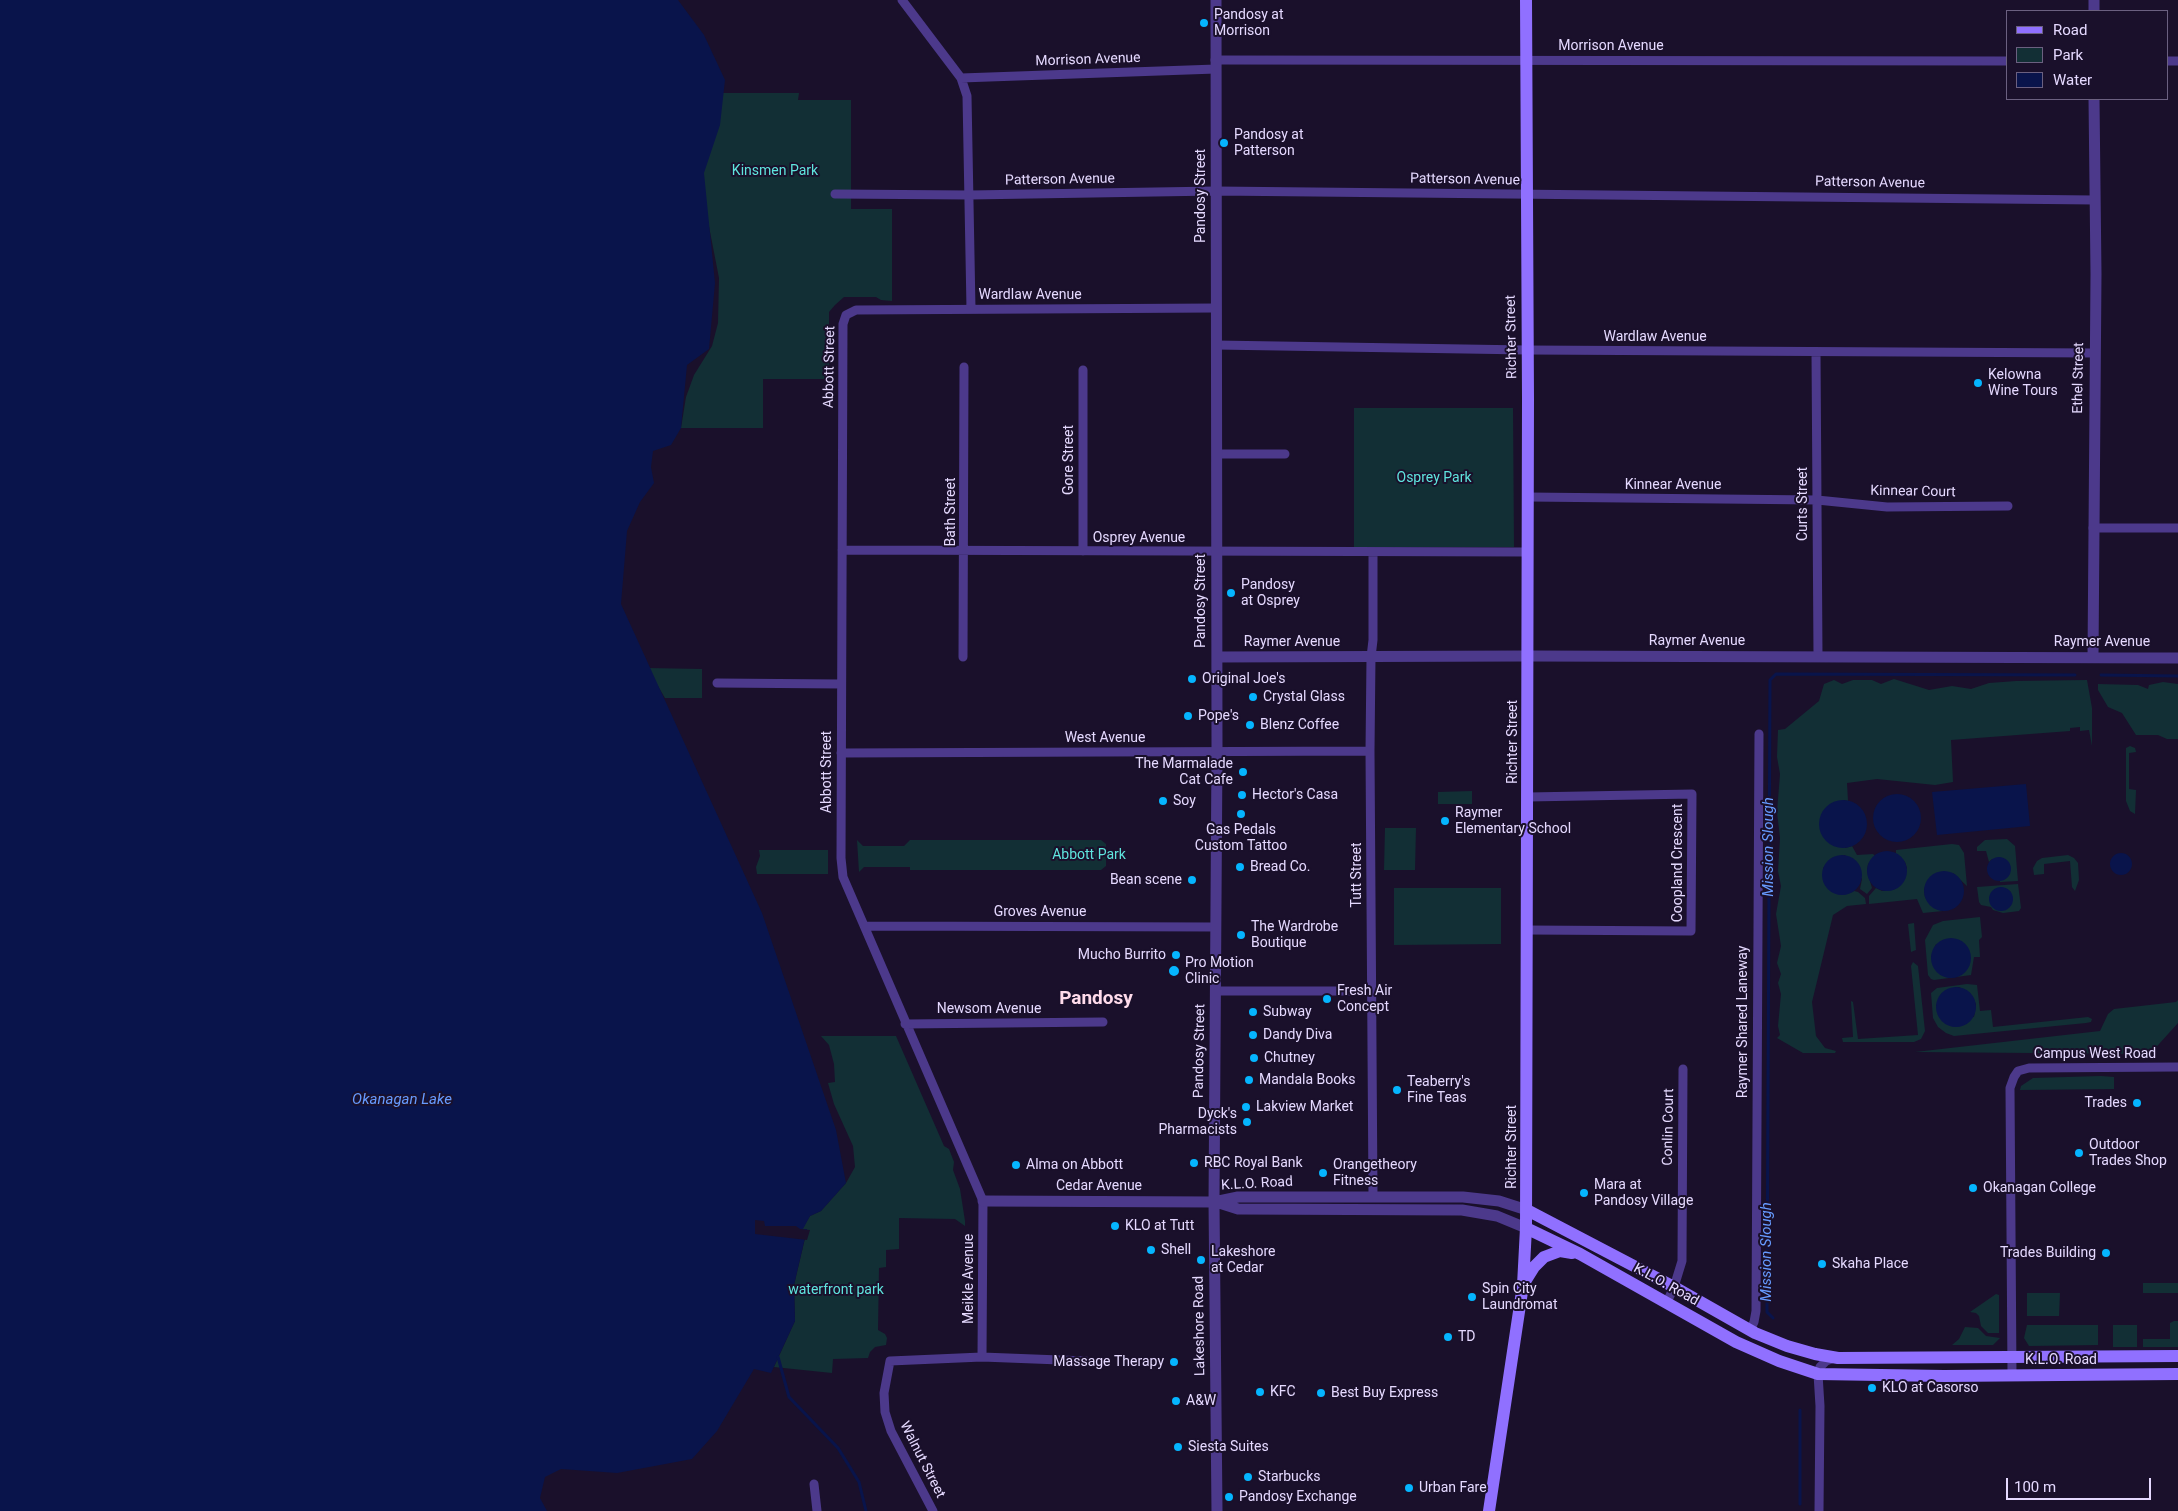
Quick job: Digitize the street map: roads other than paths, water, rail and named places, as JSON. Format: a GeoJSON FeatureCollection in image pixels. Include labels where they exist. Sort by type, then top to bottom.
{"type":"FeatureCollection","features":[{"type":"Feature","properties":{"kind":"main road","name":"Richter Street"},"geometry":{"type":"LineString","coordinates":[[1489,1511],[1523,1286],[1527,1210],[1528,656],[1526,552],[1528,497],[1526,0]]}},
{"type":"Feature","properties":{"kind":"main road","name":"K.L.O. Road"},"geometry":{"type":"LineString","coordinates":[[1527,1210],[1674,1287],[1750,1330],[1786,1346],[1834,1358],[2178,1356]]}},
{"type":"Feature","properties":{"kind":"main road","name":"K.L.O. Road"},"geometry":{"type":"LineString","coordinates":[[1526,1228],[1580,1254],[1736,1342],[1779,1362],[1824,1374],[2178,1374]]}},
{"type":"Feature","properties":{"kind":"main road"},"geometry":{"type":"LineString","coordinates":[[1523,1286],[1534,1267],[1544,1257],[1560,1251],[1580,1254]]}},
{"type":"Feature","properties":{"kind":"street"},"geometry":{"type":"LineString","coordinates":[[902,0],[961,78],[967,96],[971,310]]}},
{"type":"Feature","properties":{"kind":"street","name":"Pandosy Street"},"geometry":{"type":"LineString","coordinates":[[1214,1202],[1217,752],[1216,0]]}},
{"type":"Feature","properties":{"kind":"street","name":"Morrison Avenue"},"geometry":{"type":"LineString","coordinates":[[961,78],[1215,65],[1526,60],[2006,61]]}},
{"type":"Feature","properties":{"kind":"street","name":"Ethel Street"},"geometry":{"type":"LineString","coordinates":[[2093,657],[2094,100]]}},
{"type":"Feature","properties":{"kind":"street","name":"Patterson Avenue"},"geometry":{"type":"LineString","coordinates":[[835,194],[970,195],[1216,191],[2095,200]]}},
{"type":"Feature","properties":{"kind":"street","name":"Wardlaw Avenue"},"geometry":{"type":"LineString","coordinates":[[846,315],[856,310],[1216,308]]}},
{"type":"Feature","properties":{"kind":"street","name":"Abbott Street"},"geometry":{"type":"LineString","coordinates":[[846,315],[843,324],[841,684],[841,858],[843,877],[984,1201]]}},
{"type":"Feature","properties":{"kind":"street","name":"Wardlaw Avenue"},"geometry":{"type":"LineString","coordinates":[[1216,344],[1527,350],[2095,353]]}},
{"type":"Feature","properties":{"kind":"street","name":"Curts Street"},"geometry":{"type":"LineString","coordinates":[[1816,352],[1818,656]]}},
{"type":"Feature","properties":{"kind":"street","name":"Bath Street"},"geometry":{"type":"LineString","coordinates":[[963,656],[964,367]]}},
{"type":"Feature","properties":{"kind":"street","name":"Gore Street"},"geometry":{"type":"LineString","coordinates":[[1083,370],[1083,551]]}},
{"type":"Feature","properties":{"kind":"street"},"geometry":{"type":"LineString","coordinates":[[1217,454],[1285,454]]}},
{"type":"Feature","properties":{"kind":"street","name":"Kinnear Avenue"},"geometry":{"type":"LineString","coordinates":[[1528,497],[1817,500]]}},
{"type":"Feature","properties":{"kind":"street","name":"Kinnear Court"},"geometry":{"type":"LineString","coordinates":[[1817,500],[1887,507],[2008,506]]}},
{"type":"Feature","properties":{"kind":"street"},"geometry":{"type":"LineString","coordinates":[[2093,528],[2178,528]]}},
{"type":"Feature","properties":{"kind":"street","name":"Osprey Avenue"},"geometry":{"type":"LineString","coordinates":[[842,550],[1526,552]]}},
{"type":"Feature","properties":{"kind":"street","name":"Tutt Street"},"geometry":{"type":"LineString","coordinates":[[1372,553],[1373,640],[1371,657],[1370,751],[1373,1196]]}},
{"type":"Feature","properties":{"kind":"street","name":"Raymer Avenue"},"geometry":{"type":"LineString","coordinates":[[1216,657],[1818,656],[2178,658]]}},
{"type":"Feature","properties":{"kind":"street"},"geometry":{"type":"LineString","coordinates":[[717,683],[841,684]]}},
{"type":"Feature","properties":{"kind":"street","name":"Raymer Shared Laneway"},"geometry":{"type":"LineString","coordinates":[[1750,1330],[1756,1311],[1756,1000],[1759,734]]}},
{"type":"Feature","properties":{"kind":"street","name":"West Avenue"},"geometry":{"type":"LineString","coordinates":[[841,753],[1370,751]]}},
{"type":"Feature","properties":{"kind":"street","name":"Coopland Crescent"},"geometry":{"type":"LineString","coordinates":[[1527,930],[1691,932],[1692,804],[1692,794],[1528,797]]}},
{"type":"Feature","properties":{"kind":"street","name":"Groves Avenue"},"geometry":{"type":"LineString","coordinates":[[865,926],[1216,927]]}},
{"type":"Feature","properties":{"kind":"street"},"geometry":{"type":"LineString","coordinates":[[1216,991],[1371,991]]}},
{"type":"Feature","properties":{"kind":"street","name":"Newsom Avenue"},"geometry":{"type":"LineString","coordinates":[[906,1024],[1103,1022]]}},
{"type":"Feature","properties":{"kind":"street","name":"Campus West Road"},"geometry":{"type":"LineString","coordinates":[[2012,1375],[2010,1088],[2014,1077],[2022,1069],[2029,1068],[2178,1067]]}},
{"type":"Feature","properties":{"kind":"street","name":"Conlin Court"},"geometry":{"type":"LineString","coordinates":[[1667,1302],[1682,1261],[1683,1068]]}},
{"type":"Feature","properties":{"kind":"street","name":"K.L.O. Road"},"geometry":{"type":"LineString","coordinates":[[1214,1202],[1238,1197],[1464,1197],[1499,1201],[1527,1210]]}},
{"type":"Feature","properties":{"kind":"street","name":"Cedar Avenue"},"geometry":{"type":"LineString","coordinates":[[984,1201],[1214,1202]]}},
{"type":"Feature","properties":{"kind":"street","name":"Meikle Avenue"},"geometry":{"type":"LineString","coordinates":[[982,1357],[984,1201]]}},
{"type":"Feature","properties":{"kind":"street","name":"K.L.O. Road"},"geometry":{"type":"LineString","coordinates":[[1214,1202],[1238,1209],[1462,1210],[1497,1216],[1526,1228]]}},
{"type":"Feature","properties":{"kind":"street","name":"Lakeshore Road"},"geometry":{"type":"LineString","coordinates":[[1214,1202],[1217,1511]]}},
{"type":"Feature","properties":{"kind":"street"},"geometry":{"type":"LineString","coordinates":[[982,1357],[1086,1361]]}},
{"type":"Feature","properties":{"kind":"street","name":"Walnut Street"},"geometry":{"type":"LineString","coordinates":[[933,1511],[891,1431],[885,1412],[884,1393],[890,1361],[982,1357]]}},
{"type":"Feature","properties":{"kind":"street"},"geometry":{"type":"LineString","coordinates":[[1819,1511],[1820,1406],[1824,1374],[1820,1367],[1834,1358]]}},
{"type":"Feature","properties":{"kind":"street"},"geometry":{"type":"LineString","coordinates":[[814,1484],[817,1511]]}},
{"type":"Feature","properties":{"kind":"water","name":"Okanagan Lake"},"geometry":{"type":"Polygon","coordinates":[[[0,0],[678,0],[704,35],[725,80],[720,125],[704,173],[715,283],[709,349],[687,365],[681,428],[671,445],[653,451],[651,467],[654,483],[640,502],[627,531],[621,604],[762,913],[836,1130],[846,1183],[821,1211],[810,1216],[803,1229],[807,1229],[794,1285],[795,1321],[771,1373],[754,1369],[717,1431],[692,1459],[617,1473],[561,1469],[545,1477],[540,1498],[547,1511],[0,1511],[0,0]]]}},
{"type":"Feature","properties":{"kind":"water"},"geometry":{"type":"Polygon","coordinates":[[[2026,784],[2030,826],[1937,835],[1932,792],[2026,784]]]}},
{"type":"Feature","properties":{"kind":"water"},"geometry":{"type":"Polygon","coordinates":[[[1897,794],[1906,796],[1914,801],[1919,809],[1921,818],[1919,827],[1914,835],[1906,840],[1897,842],[1888,840],[1880,835],[1875,827],[1873,818],[1875,809],[1880,801],[1888,796],[1897,794]]]}},
{"type":"Feature","properties":{"kind":"water"},"geometry":{"type":"Polygon","coordinates":[[[1843,800],[1852,802],[1860,807],[1865,815],[1867,824],[1865,833],[1860,841],[1852,846],[1843,848],[1834,846],[1826,841],[1821,833],[1819,824],[1821,815],[1826,807],[1834,802],[1843,800]]]}},
{"type":"Feature","properties":{"kind":"water"},"geometry":{"type":"Polygon","coordinates":[[[1887,851],[1901,857],[1907,871],[1901,885],[1887,891],[1873,885],[1867,871],[1873,857],[1887,851]]]}},
{"type":"Feature","properties":{"kind":"water"},"geometry":{"type":"Polygon","coordinates":[[[2117,853],[2125,853],[2132,860],[2132,868],[2125,875],[2117,875],[2110,868],[2110,860],[2117,853]]]}},
{"type":"Feature","properties":{"kind":"water"},"geometry":{"type":"Polygon","coordinates":[[[1842,855],[1856,861],[1862,875],[1856,889],[1842,895],[1828,889],[1822,875],[1828,861],[1842,855]]]}},
{"type":"Feature","properties":{"kind":"water"},"geometry":{"type":"Polygon","coordinates":[[[1999,857],[2007,861],[2011,869],[2007,877],[1999,881],[1991,877],[1987,869],[1991,861],[1999,857]]]}},
{"type":"Feature","properties":{"kind":"water"},"geometry":{"type":"Polygon","coordinates":[[[1944,871],[1958,877],[1964,891],[1958,905],[1944,911],[1930,905],[1924,891],[1930,877],[1944,871]]]}},
{"type":"Feature","properties":{"kind":"water"},"geometry":{"type":"Polygon","coordinates":[[[2001,887],[2009,891],[2013,899],[2009,907],[2001,911],[1993,907],[1989,899],[1993,891],[2001,887]]]}},
{"type":"Feature","properties":{"kind":"water"},"geometry":{"type":"Polygon","coordinates":[[[1951,938],[1965,944],[1971,958],[1965,972],[1951,978],[1937,972],[1931,958],[1937,944],[1951,938]]]}},
{"type":"Feature","properties":{"kind":"water"},"geometry":{"type":"Polygon","coordinates":[[[1956,987],[1970,993],[1976,1007],[1970,1021],[1956,1027],[1942,1021],[1936,1007],[1942,993],[1956,987]]]}},
{"type":"Feature","properties":{"kind":"waterway","name":"Mission Slough"},"geometry":{"type":"LineString","coordinates":[[1773,1318],[1767,1312],[1770,680],[1776,674],[2075,675]]}},
{"type":"Feature","properties":{"kind":"waterway","name":"Mission Slough"},"geometry":{"type":"LineString","coordinates":[[2101,675],[2178,676]]}},
{"type":"Feature","properties":{"kind":"waterway"},"geometry":{"type":"LineString","coordinates":[[778,1357],[789,1397],[838,1448],[859,1482],[866,1511]]}},
{"type":"Feature","properties":{"kind":"waterway","name":"Mission Slough"},"geometry":{"type":"LineString","coordinates":[[1800,1410],[1800,1504]]}},
{"type":"Feature","properties":{"kind":"place","name":"Pandosy at Morrison"},"geometry":{"type":"Point","coordinates":[1204,23]}},
{"type":"Feature","properties":{"kind":"place","name":"Pandosy at Patterson"},"geometry":{"type":"Point","coordinates":[1224,143]}},
{"type":"Feature","properties":{"kind":"place","name":"Kelowna Wine Tours"},"geometry":{"type":"Point","coordinates":[1978,383]}},
{"type":"Feature","properties":{"kind":"place","name":"Pandosy at Osprey"},"geometry":{"type":"Point","coordinates":[1231,593]}},
{"type":"Feature","properties":{"kind":"place","name":"Original Joe's"},"geometry":{"type":"Point","coordinates":[1192,679]}},
{"type":"Feature","properties":{"kind":"place","name":"Crystal Glass"},"geometry":{"type":"Point","coordinates":[1253,697]}},
{"type":"Feature","properties":{"kind":"place","name":"Pope's"},"geometry":{"type":"Point","coordinates":[1188,716]}},
{"type":"Feature","properties":{"kind":"place","name":"Blenz Coffee"},"geometry":{"type":"Point","coordinates":[1250,725]}},
{"type":"Feature","properties":{"kind":"place","name":"The Marmalade Cat Cafe"},"geometry":{"type":"Point","coordinates":[1243,772]}},
{"type":"Feature","properties":{"kind":"place","name":"Hector's Casa"},"geometry":{"type":"Point","coordinates":[1242,795]}},
{"type":"Feature","properties":{"kind":"place","name":"Soy"},"geometry":{"type":"Point","coordinates":[1163,801]}},
{"type":"Feature","properties":{"kind":"place","name":"Gas Pedals Custom Tattoo"},"geometry":{"type":"Point","coordinates":[1241,814]}},
{"type":"Feature","properties":{"kind":"place","name":"Raymer Elementary School"},"geometry":{"type":"Point","coordinates":[1445,821]}},
{"type":"Feature","properties":{"kind":"place","name":"Bread Co."},"geometry":{"type":"Point","coordinates":[1240,867]}},
{"type":"Feature","properties":{"kind":"place","name":"Bean scene"},"geometry":{"type":"Point","coordinates":[1192,880]}},
{"type":"Feature","properties":{"kind":"place","name":"The Wardrobe Boutique"},"geometry":{"type":"Point","coordinates":[1241,935]}},
{"type":"Feature","properties":{"kind":"place","name":"Mucho Burrito"},"geometry":{"type":"Point","coordinates":[1176,955]}},
{"type":"Feature","properties":{"kind":"place","name":"Pro Motion Clinic"},"geometry":{"type":"Point","coordinates":[1174,971]}},
{"type":"Feature","properties":{"kind":"place","name":"Fresh Air Concept"},"geometry":{"type":"Point","coordinates":[1327,999]}},
{"type":"Feature","properties":{"kind":"place","name":"Subway"},"geometry":{"type":"Point","coordinates":[1253,1012]}},
{"type":"Feature","properties":{"kind":"place","name":"Dandy Diva"},"geometry":{"type":"Point","coordinates":[1253,1035]}},
{"type":"Feature","properties":{"kind":"place","name":"Chutney"},"geometry":{"type":"Point","coordinates":[1254,1058]}},
{"type":"Feature","properties":{"kind":"place","name":"Mandala Books"},"geometry":{"type":"Point","coordinates":[1249,1080]}},
{"type":"Feature","properties":{"kind":"place","name":"Teaberry's Fine Teas"},"geometry":{"type":"Point","coordinates":[1397,1090]}},
{"type":"Feature","properties":{"kind":"place","name":"Trades"},"geometry":{"type":"Point","coordinates":[2137,1103]}},
{"type":"Feature","properties":{"kind":"place","name":"Lakview Market"},"geometry":{"type":"Point","coordinates":[1246,1107]}},
{"type":"Feature","properties":{"kind":"place","name":"Dyck's Pharmacists"},"geometry":{"type":"Point","coordinates":[1247,1122]}},
{"type":"Feature","properties":{"kind":"place","name":"Outdoor Trades Shop"},"geometry":{"type":"Point","coordinates":[2079,1153]}},
{"type":"Feature","properties":{"kind":"place","name":"RBC Royal Bank"},"geometry":{"type":"Point","coordinates":[1194,1163]}},
{"type":"Feature","properties":{"kind":"place","name":"Alma on Abbott"},"geometry":{"type":"Point","coordinates":[1016,1165]}},
{"type":"Feature","properties":{"kind":"place","name":"Orangetheory Fitness"},"geometry":{"type":"Point","coordinates":[1323,1173]}},
{"type":"Feature","properties":{"kind":"place","name":"Okanagan College"},"geometry":{"type":"Point","coordinates":[1973,1188]}},
{"type":"Feature","properties":{"kind":"place","name":"Mara at Pandosy Village"},"geometry":{"type":"Point","coordinates":[1584,1193]}},
{"type":"Feature","properties":{"kind":"place","name":"KLO at Tutt"},"geometry":{"type":"Point","coordinates":[1115,1226]}},
{"type":"Feature","properties":{"kind":"place","name":"Shell"},"geometry":{"type":"Point","coordinates":[1151,1250]}},
{"type":"Feature","properties":{"kind":"place","name":"Trades Building"},"geometry":{"type":"Point","coordinates":[2106,1253]}},
{"type":"Feature","properties":{"kind":"place","name":"Lakeshore at Cedar"},"geometry":{"type":"Point","coordinates":[1201,1260]}},
{"type":"Feature","properties":{"kind":"place","name":"Skaha Place"},"geometry":{"type":"Point","coordinates":[1822,1264]}},
{"type":"Feature","properties":{"kind":"place","name":"Spin City Laundromat"},"geometry":{"type":"Point","coordinates":[1472,1297]}},
{"type":"Feature","properties":{"kind":"place","name":"TD"},"geometry":{"type":"Point","coordinates":[1448,1337]}},
{"type":"Feature","properties":{"kind":"place","name":"Massage Therapy"},"geometry":{"type":"Point","coordinates":[1174,1362]}},
{"type":"Feature","properties":{"kind":"place","name":"KLO at Casorso"},"geometry":{"type":"Point","coordinates":[1872,1388]}},
{"type":"Feature","properties":{"kind":"place","name":"KFC"},"geometry":{"type":"Point","coordinates":[1260,1392]}},
{"type":"Feature","properties":{"kind":"place","name":"Best Buy Express"},"geometry":{"type":"Point","coordinates":[1321,1393]}},
{"type":"Feature","properties":{"kind":"place","name":"A&W"},"geometry":{"type":"Point","coordinates":[1176,1401]}},
{"type":"Feature","properties":{"kind":"place","name":"Siesta Suites"},"geometry":{"type":"Point","coordinates":[1178,1447]}},
{"type":"Feature","properties":{"kind":"place","name":"Starbucks"},"geometry":{"type":"Point","coordinates":[1248,1477]}},
{"type":"Feature","properties":{"kind":"place","name":"Urban Fare"},"geometry":{"type":"Point","coordinates":[1409,1488]}},
{"type":"Feature","properties":{"kind":"place","name":"Pandosy Exchange"},"geometry":{"type":"Point","coordinates":[1229,1497]}},
{"type":"Feature","properties":{"kind":"district","name":"Pandosy"},"geometry":{"type":"Point","coordinates":[1096,999]}},
{"type":"Feature","properties":{"kind":"park label","name":"Kinsmen Park"},"geometry":{"type":"Point","coordinates":[775,171]}},
{"type":"Feature","properties":{"kind":"park label","name":"Osprey Park"},"geometry":{"type":"Point","coordinates":[1434,478]}},
{"type":"Feature","properties":{"kind":"park label","name":"Abbott Park"},"geometry":{"type":"Point","coordinates":[1089,855]}},
{"type":"Feature","properties":{"kind":"park label","name":"waterfront park"},"geometry":{"type":"Point","coordinates":[836,1290]}}]}
